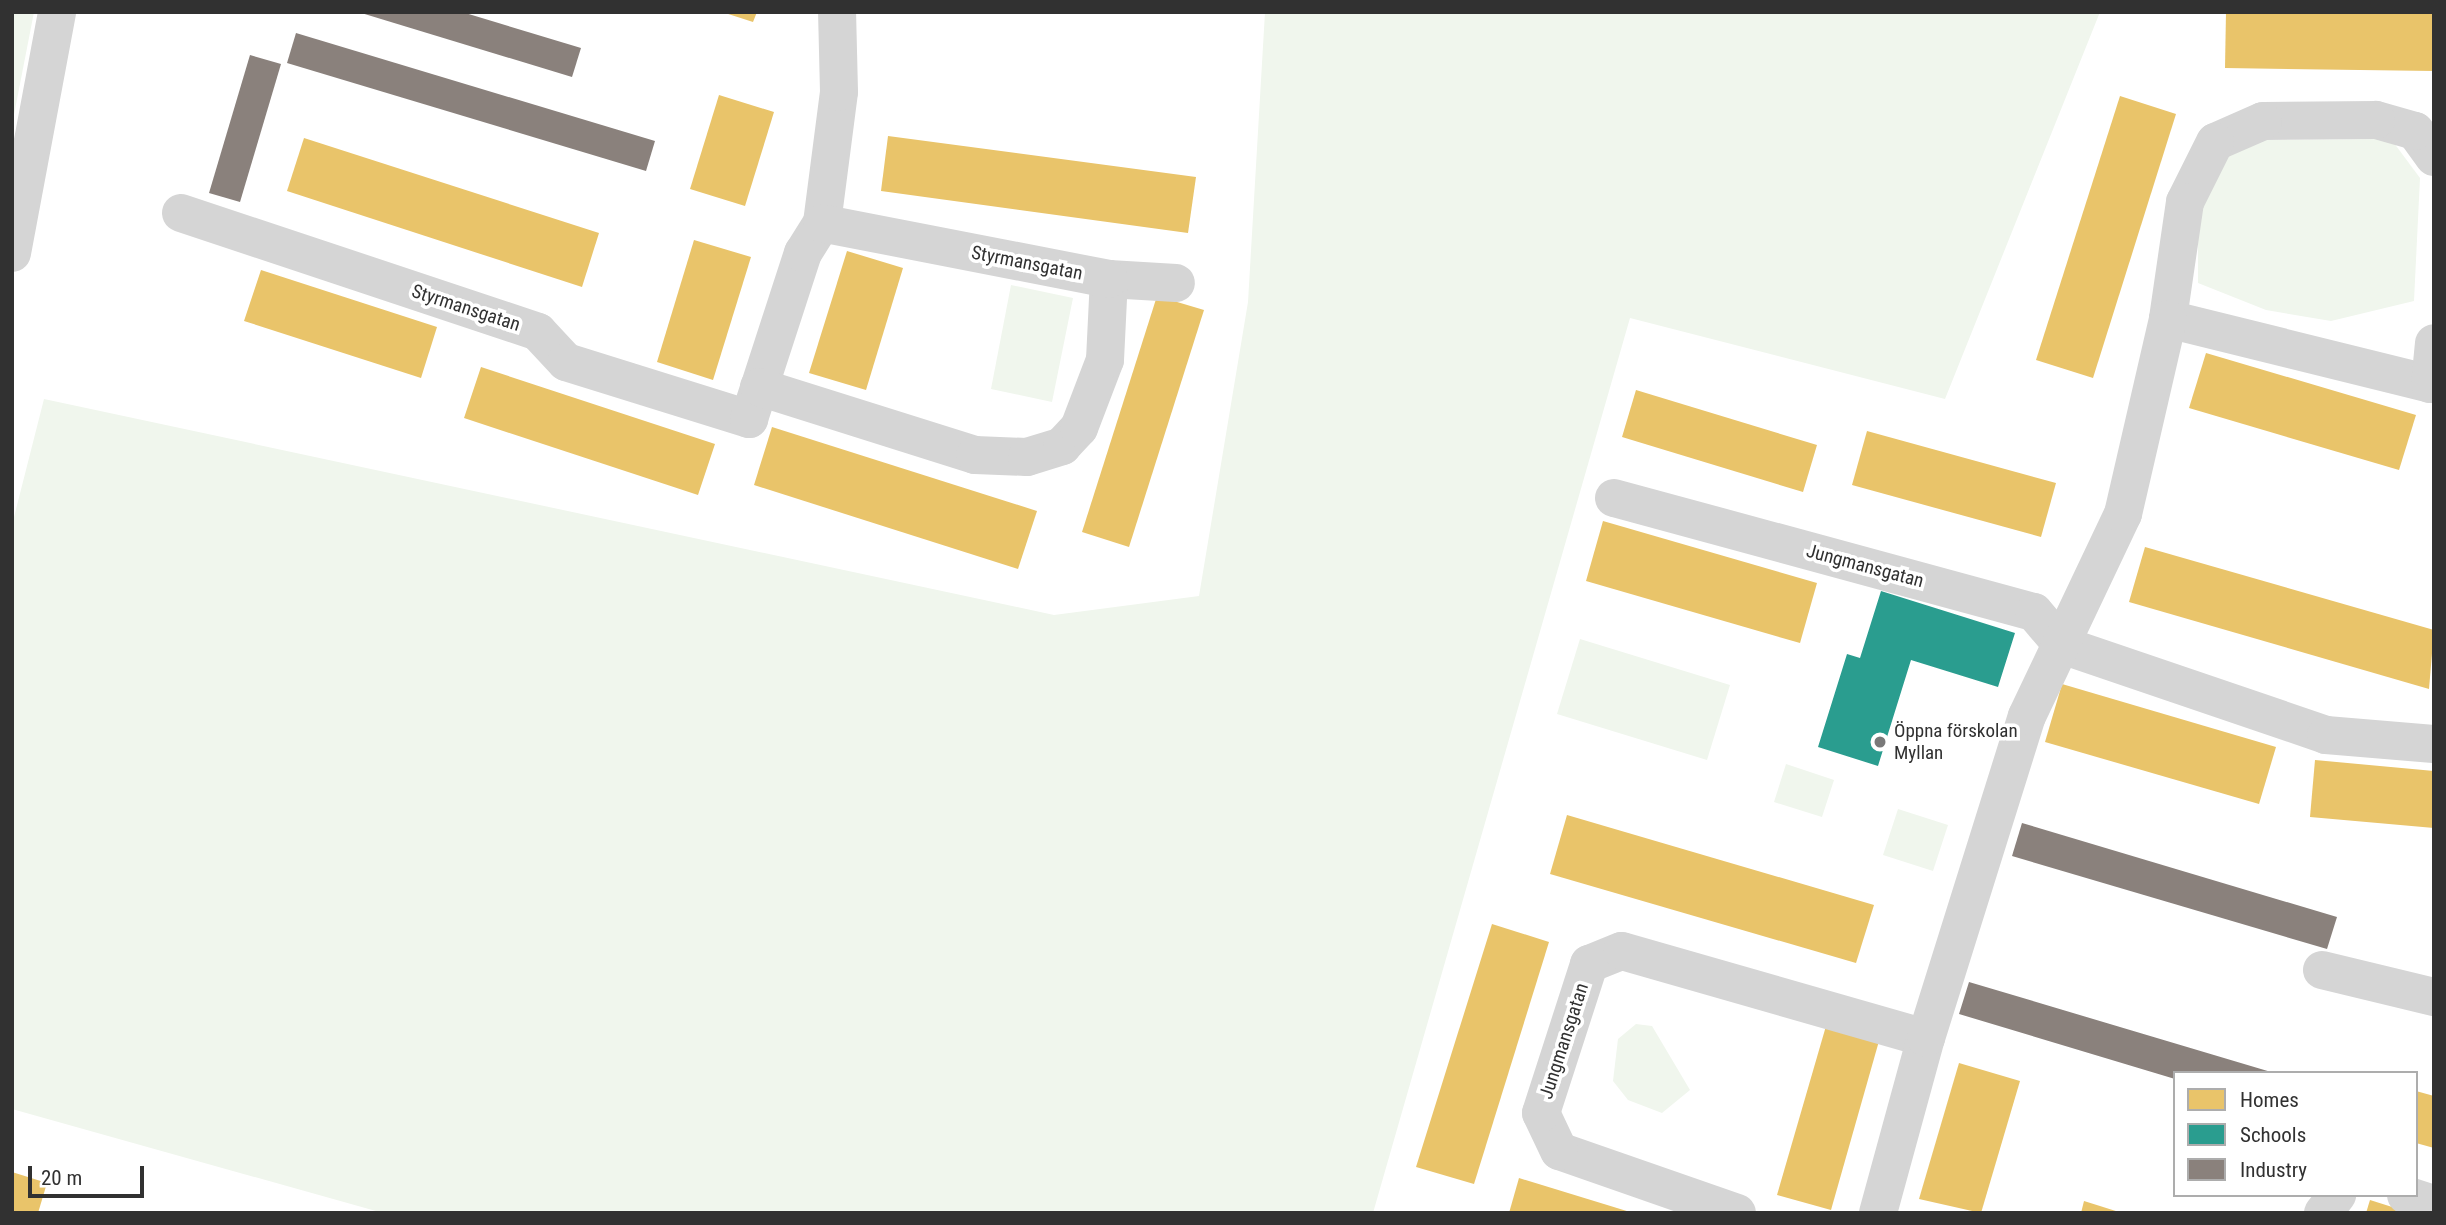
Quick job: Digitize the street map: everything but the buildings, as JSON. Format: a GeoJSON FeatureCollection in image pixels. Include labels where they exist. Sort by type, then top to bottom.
{"type":"FeatureCollection","features":[{"type":"Feature","properties":{"kind":"street"},"geometry":{"type":"LineString","coordinates":[[12,253],[57,12]]}},
{"type":"Feature","properties":{"kind":"street","name":"Styrmansgatan"},"geometry":{"type":"LineString","coordinates":[[181,213],[538,332],[566,362],[749,419],[803,253],[822,223],[839,92],[837,12]]}},
{"type":"Feature","properties":{"kind":"street"},"geometry":{"type":"LineString","coordinates":[[1878,1213],[1926,1038],[2027,716],[2123,514],[2168,319],[2185,202],[2215,142],[2263,121],[2376,120],[2415,131],[2434,157]]}},
{"type":"Feature","properties":{"kind":"street","name":"Styrmansgatan"},"geometry":{"type":"LineString","coordinates":[[822,223],[1109,279],[1176,283]]}},
{"type":"Feature","properties":{"kind":"street","name":"Styrmansgatan"},"geometry":{"type":"LineString","coordinates":[[759,387],[975,455],[1027,457],[1062,446],[1079,428],[1105,360],[1109,279]]}},
{"type":"Feature","properties":{"kind":"street"},"geometry":{"type":"LineString","coordinates":[[2168,319],[2432,386],[2434,343]]}},
{"type":"Feature","properties":{"kind":"street","name":"Jungmansgatan"},"geometry":{"type":"LineString","coordinates":[[1614,498],[2034,612],[2062,645]]}},
{"type":"Feature","properties":{"kind":"street"},"geometry":{"type":"LineString","coordinates":[[2062,645],[2326,734],[2434,744]]}},
{"type":"Feature","properties":{"kind":"street","name":"Jungmansgatan"},"geometry":{"type":"LineString","coordinates":[[1737,1213],[1559,1152],[1541,1113],[1589,964],[1622,951],[1926,1038]]}},
{"type":"Feature","properties":{"kind":"street"},"geometry":{"type":"LineString","coordinates":[[2322,970],[2434,997]]}},
{"type":"Feature","properties":{"kind":"street"},"geometry":{"type":"LineString","coordinates":[[2323,1213],[2335,1197]]}},
{"type":"Feature","properties":{"kind":"street"},"geometry":{"type":"LineString","coordinates":[[2412,1197],[2434,1204]]}},
{"type":"Feature","properties":{"kind":"shaded area"},"geometry":{"type":"Polygon","coordinates":[[[12,12],[34,12],[12,125],[12,12]]]}},
{"type":"Feature","properties":{"kind":"shaded area"},"geometry":{"type":"Polygon","coordinates":[[[1265,12],[2100,12],[1945,399],[1630,318],[1373,1213],[383,1213],[12,1109],[12,525],[44,399],[1054,615],[1199,596],[1248,302],[1265,12]]]}},
{"type":"Feature","properties":{"kind":"shaded area"},"geometry":{"type":"Polygon","coordinates":[[[2391,139],[2420,178],[2414,301],[2331,321],[2266,310],[2198,283],[2198,218],[2218,163],[2251,140],[2391,139]]]}},
{"type":"Feature","properties":{"kind":"shaded area"},"geometry":{"type":"Polygon","coordinates":[[[1011,285],[1073,298],[1052,402],[991,389],[1011,285]]]}},
{"type":"Feature","properties":{"kind":"shaded area"},"geometry":{"type":"Polygon","coordinates":[[[1580,639],[1730,685],[1707,760],[1557,714],[1580,639]]]}},
{"type":"Feature","properties":{"kind":"shaded area"},"geometry":{"type":"Polygon","coordinates":[[[1786,764],[1834,780],[1822,817],[1774,802],[1786,764]]]}},
{"type":"Feature","properties":{"kind":"shaded area"},"geometry":{"type":"Polygon","coordinates":[[[1898,809],[1948,825],[1933,871],[1883,855],[1898,809]]]}},
{"type":"Feature","properties":{"kind":"shaded area"},"geometry":{"type":"Polygon","coordinates":[[[1636,1024],[1652,1026],[1690,1090],[1662,1113],[1628,1100],[1613,1081],[1618,1039],[1636,1024]]]}},
{"type":"Feature","properties":{"kind":"place","name":"Öppna förskolan Myllan"},"geometry":{"type":"Point","coordinates":[1880,742]}}]}
